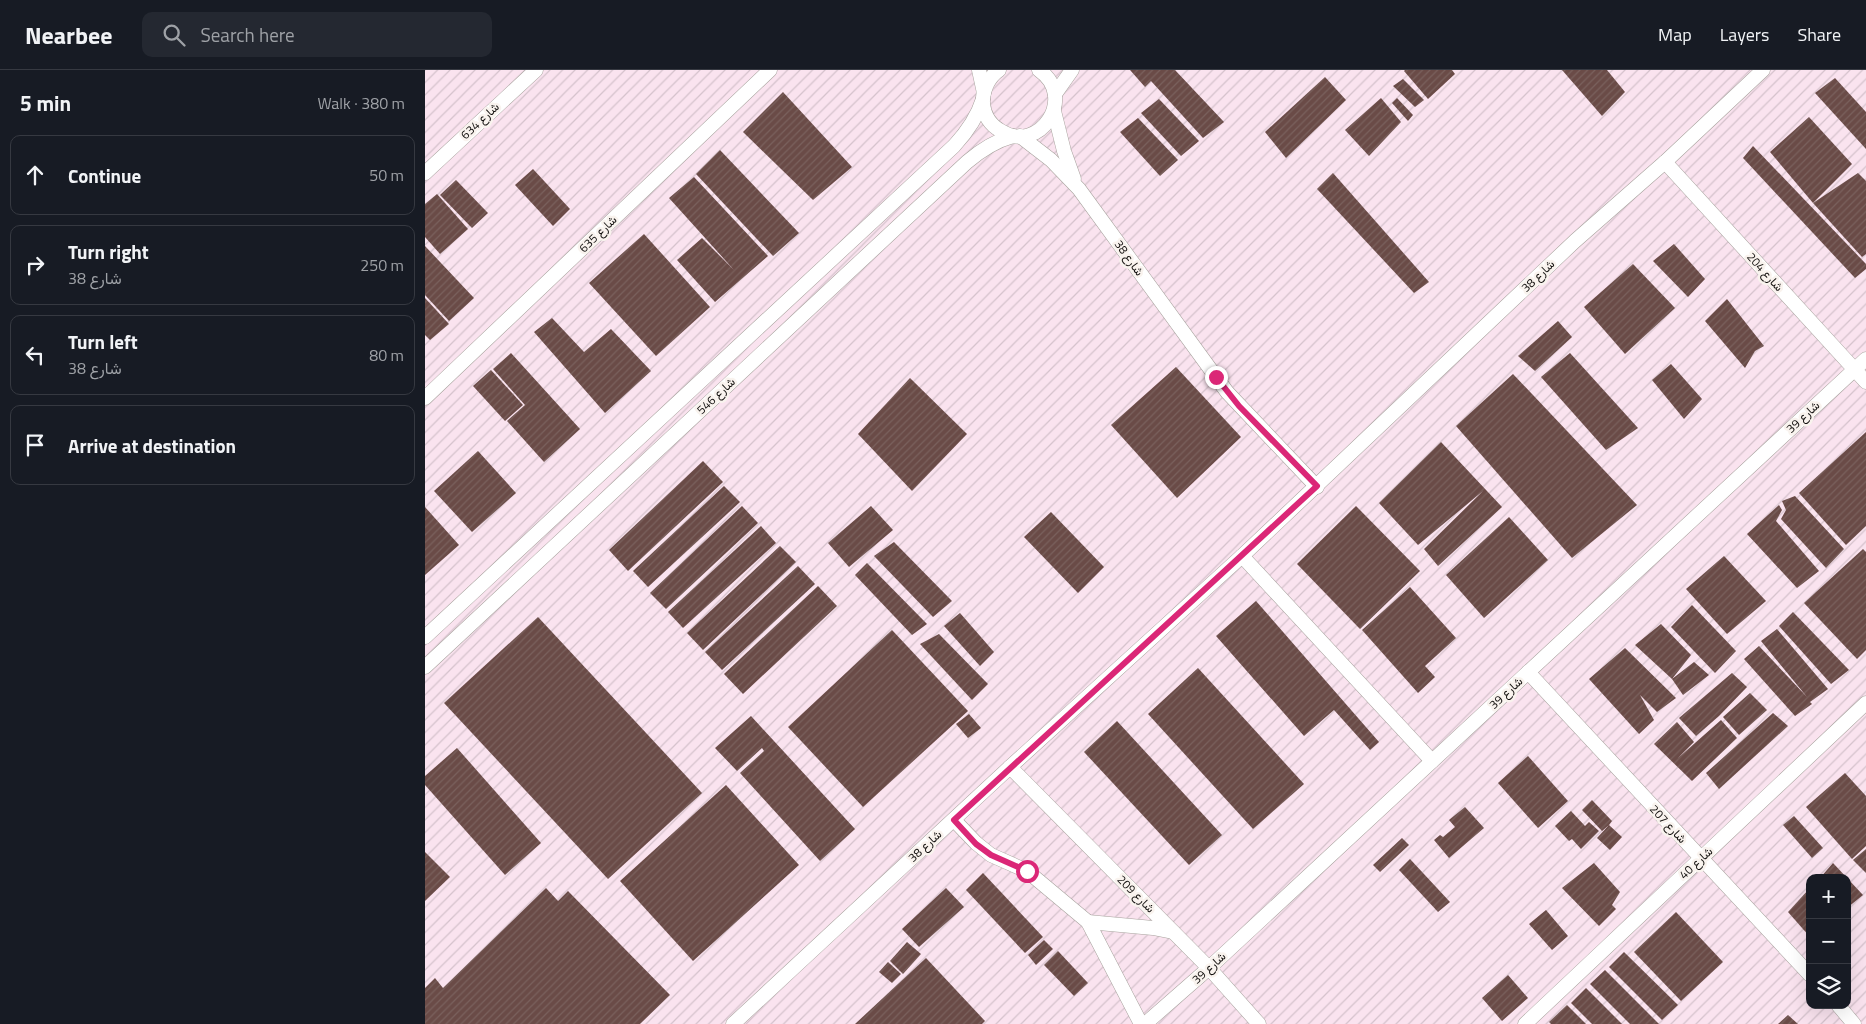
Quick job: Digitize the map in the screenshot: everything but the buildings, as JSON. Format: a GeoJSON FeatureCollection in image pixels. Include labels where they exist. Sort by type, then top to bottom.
{"type":"FeatureCollection","features":[{"type":"Feature","properties":{"kind":"street","name":"شارع 634"},"geometry":{"type":"LineString","coordinates":[[425,173],[536,70]]}},
{"type":"Feature","properties":{"kind":"street","name":"شارع 635"},"geometry":{"type":"LineString","coordinates":[[425,398],[770,70]]}},
{"type":"Feature","properties":{"kind":"street","name":"شارع 38"},"geometry":{"type":"LineString","coordinates":[[979,70],[984,109],[988,119],[1003,133],[1017,136],[1051,160],[1079,189],[1227,392],[1317,486]]}},
{"type":"Feature","properties":{"kind":"street","name":"شارع 546"},"geometry":{"type":"LineString","coordinates":[[425,637],[954,146],[972,124],[979,112],[983,96],[991,78],[999,70]]}},
{"type":"Feature","properties":{"kind":"street"},"geometry":{"type":"LineString","coordinates":[[1039,70],[1049,79],[1055,94]]}},
{"type":"Feature","properties":{"kind":"street"},"geometry":{"type":"LineString","coordinates":[[1055,94],[1072,70]]}},
{"type":"Feature","properties":{"kind":"street","name":"شارع 38"},"geometry":{"type":"LineString","coordinates":[[733,1024],[1242,556],[1575,240],[1665,162],[1763,70]]}},
{"type":"Feature","properties":{"kind":"street","name":"شارع 38"},"geometry":{"type":"LineString","coordinates":[[1055,94],[1054,111],[1063,151],[1079,189]]}},
{"type":"Feature","properties":{"kind":"street","name":"شارع 546"},"geometry":{"type":"LineString","coordinates":[[425,667],[967,162],[1001,139],[1037,132],[1044,126],[1054,111]]}},
{"type":"Feature","properties":{"kind":"street","name":"شارع 204"},"geometry":{"type":"LineString","coordinates":[[1665,162],[1866,382]]}},
{"type":"Feature","properties":{"kind":"street","name":"شارع 39"},"geometry":{"type":"LineString","coordinates":[[1145,1024],[1209,968],[1866,359]]}},
{"type":"Feature","properties":{"kind":"street"},"geometry":{"type":"LineString","coordinates":[[1242,556],[1432,761]]}},
{"type":"Feature","properties":{"kind":"street","name":"شارع 207"},"geometry":{"type":"LineString","coordinates":[[1528,672],[1700,859],[1806,970]]}},
{"type":"Feature","properties":{"kind":"street","name":"شارع 40"},"geometry":{"type":"LineString","coordinates":[[1525,1024],[1866,702]]}},
{"type":"Feature","properties":{"kind":"street","name":"شارع 209"},"geometry":{"type":"LineString","coordinates":[[1010,768],[1209,968],[1259,1024]]}},
{"type":"Feature","properties":{"kind":"street"},"geometry":{"type":"LineString","coordinates":[[954,820],[976,844],[991,855],[1027,871],[1088,922],[1141,1024]]}},
{"type":"Feature","properties":{"kind":"street"},"geometry":{"type":"LineString","coordinates":[[1088,922],[1153,928],[1173,932]]}},
{"type":"Feature","properties":{"kind":"street"},"geometry":{"type":"LineString","coordinates":[[1841,1009],[1854,1024]]}},
{"type":"Feature","properties":{"kind":"shaded area"},"geometry":{"type":"Polygon","coordinates":[[[425,70],[1866,70],[1866,1024],[425,1024],[425,70]]]}},
{"type":"Feature","properties":{"kind":"route"},"geometry":{"type":"LineString","coordinates":[[1027,871],[991,855],[976,844],[954,820],[1317,486],[1239,406],[1216,377]]}}]}
